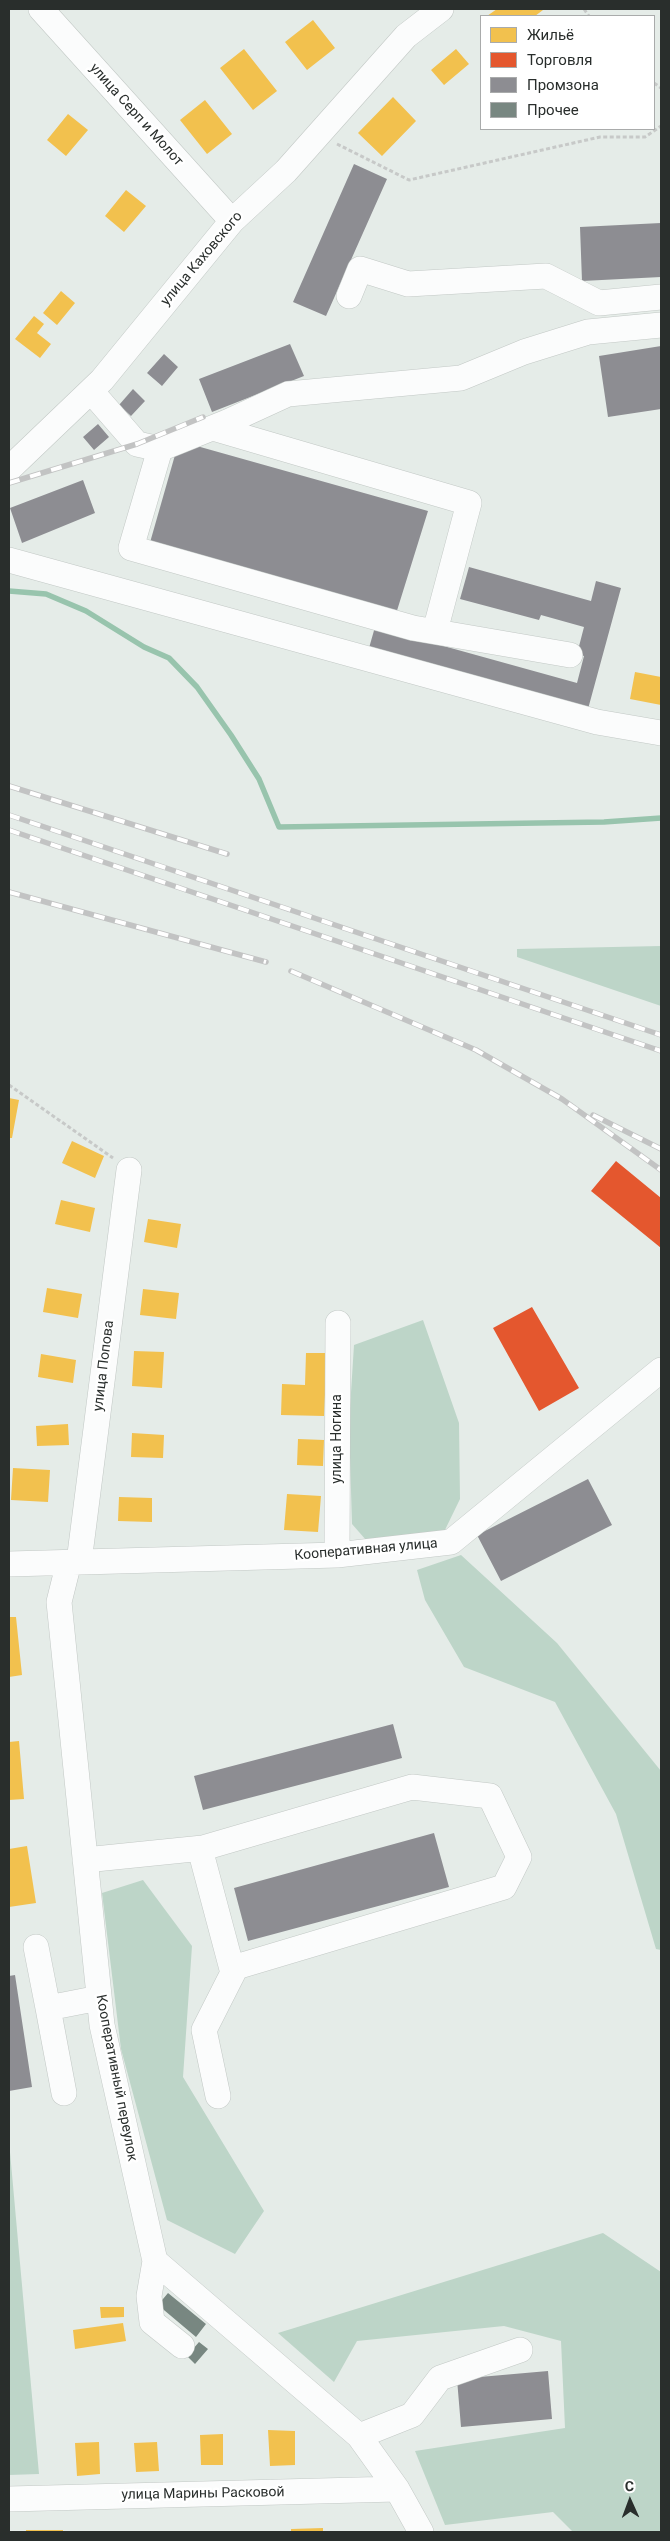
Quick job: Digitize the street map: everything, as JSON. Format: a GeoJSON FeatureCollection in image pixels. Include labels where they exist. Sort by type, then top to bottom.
{"type":"FeatureCollection","features":[{"type":"Feature","properties":{"kind":"street","name":"улица Серп и Молот"},"geometry":{"type":"LineString","coordinates":[[41,9],[232,221]]}},
{"type":"Feature","properties":{"kind":"street","name":"улица Каховского"},"geometry":{"type":"LineString","coordinates":[[9,469],[91,391],[232,221],[286,172],[406,36],[441,9]]}},
{"type":"Feature","properties":{"kind":"street"},"geometry":{"type":"LineString","coordinates":[[349,296],[360,269],[408,284],[546,276],[599,303],[661,297]]}},
{"type":"Feature","properties":{"kind":"street"},"geometry":{"type":"LineString","coordinates":[[91,391],[137,444],[160,449],[213,428],[288,394],[461,378],[524,352],[588,332],[661,325]]}},
{"type":"Feature","properties":{"kind":"street"},"geometry":{"type":"LineString","coordinates":[[213,428],[469,503],[435,631]]}},
{"type":"Feature","properties":{"kind":"street"},"geometry":{"type":"LineString","coordinates":[[160,449],[131,548],[414,628],[570,655]]}},
{"type":"Feature","properties":{"kind":"street"},"geometry":{"type":"LineString","coordinates":[[9,560],[597,722],[661,734]]}},
{"type":"Feature","properties":{"kind":"street","name":"улица Попова"},"geometry":{"type":"LineString","coordinates":[[74,1562],[129,1170]]}},
{"type":"Feature","properties":{"kind":"street","name":"улица Ногина"},"geometry":{"type":"LineString","coordinates":[[337,1555],[338,1323]]}},
{"type":"Feature","properties":{"kind":"street","name":"Кооперативная улица"},"geometry":{"type":"LineString","coordinates":[[9,1564],[337,1555],[451,1542],[661,1370]]}},
{"type":"Feature","properties":{"kind":"street","name":"Кооперативный переулок"},"geometry":{"type":"LineString","coordinates":[[74,1562],[59,1602],[102,2025],[155,2261]]}},
{"type":"Feature","properties":{"kind":"street"},"geometry":{"type":"LineString","coordinates":[[85,1860],[200,1849],[412,1787],[490,1796],[519,1857],[504,1887],[236,1967],[204,2030],[218,2096]]}},
{"type":"Feature","properties":{"kind":"street"},"geometry":{"type":"LineString","coordinates":[[200,1849],[233,1973]]}},
{"type":"Feature","properties":{"kind":"street"},"geometry":{"type":"LineString","coordinates":[[36,1947],[64,2093]]}},
{"type":"Feature","properties":{"kind":"street"},"geometry":{"type":"LineString","coordinates":[[48,2008],[99,1998]]}},
{"type":"Feature","properties":{"kind":"street"},"geometry":{"type":"LineString","coordinates":[[155,2261],[149,2296],[152,2322],[182,2346]]}},
{"type":"Feature","properties":{"kind":"street"},"geometry":{"type":"LineString","coordinates":[[155,2261],[359,2436],[397,2489],[422,2532]]}},
{"type":"Feature","properties":{"kind":"street"},"geometry":{"type":"LineString","coordinates":[[359,2436],[412,2415],[440,2378],[520,2350]]}},
{"type":"Feature","properties":{"kind":"street","name":"улица Марины Расковой"},"geometry":{"type":"LineString","coordinates":[[9,2498],[397,2489]]}},
{"type":"Feature","properties":{"kind":"path"},"geometry":{"type":"LineString","coordinates":[[320,133],[409,180],[600,137],[645,137],[661,126]]}},
{"type":"Feature","properties":{"kind":"path"},"geometry":{"type":"LineString","coordinates":[[9,1085],[129,1170]]}},
{"type":"Feature","properties":{"kind":"green space"},"geometry":{"type":"Polygon","coordinates":[[[661,946],[661,1006],[517,957],[517,949],[661,946]]]}},
{"type":"Feature","properties":{"kind":"green space"},"geometry":{"type":"Polygon","coordinates":[[[423,1320],[459,1423],[460,1499],[443,1534],[366,1540],[352,1524],[349,1424],[354,1345],[423,1320]]]}},
{"type":"Feature","properties":{"kind":"green space"},"geometry":{"type":"Polygon","coordinates":[[[461,1555],[557,1643],[661,1771],[661,1950],[656,1949],[616,1814],[555,1702],[464,1667],[425,1600],[417,1570],[461,1555]]]}},
{"type":"Feature","properties":{"kind":"green space"},"geometry":{"type":"Polygon","coordinates":[[[143,1880],[192,1946],[183,2077],[264,2211],[235,2254],[167,2220],[121,2049],[102,1893],[143,1880]]]}},
{"type":"Feature","properties":{"kind":"green space"},"geometry":{"type":"Polygon","coordinates":[[[9,2141],[39,2474],[9,2475],[9,2141]]]}},
{"type":"Feature","properties":{"kind":"green space"},"geometry":{"type":"Polygon","coordinates":[[[603,2233],[661,2272],[661,2532],[573,2532],[553,2512],[445,2525],[415,2451],[565,2428],[561,2341],[504,2326],[357,2341],[334,2382],[278,2333],[603,2233]]]}},
{"type":"Feature","properties":{"kind":"building: Жильё"},"geometry":{"type":"Polygon","coordinates":[[[497,9],[543,10],[536,15],[488,15],[497,9]]]}},
{"type":"Feature","properties":{"kind":"building: Жильё"},"geometry":{"type":"Polygon","coordinates":[[[313,20],[335,48],[307,70],[285,42],[313,20]]]}},
{"type":"Feature","properties":{"kind":"building: Жильё"},"geometry":{"type":"Polygon","coordinates":[[[244,49],[277,91],[253,110],[220,68],[244,49]]]}},
{"type":"Feature","properties":{"kind":"building: Жильё"},"geometry":{"type":"Polygon","coordinates":[[[456,49],[469,64],[444,85],[431,70],[456,49]]]}},
{"type":"Feature","properties":{"kind":"building: Жильё"},"geometry":{"type":"Polygon","coordinates":[[[393,97],[416,121],[382,156],[358,133],[393,97]]]}},
{"type":"Feature","properties":{"kind":"building: Жильё"},"geometry":{"type":"Polygon","coordinates":[[[205,100],[232,134],[207,154],[180,120],[205,100]]]}},
{"type":"Feature","properties":{"kind":"building: Жильё"},"geometry":{"type":"Polygon","coordinates":[[[68,114],[88,130],[66,156],[47,140],[68,114]]]}},
{"type":"Feature","properties":{"kind":"building: Жильё"},"geometry":{"type":"Polygon","coordinates":[[[126,190],[146,206],[124,232],[105,216],[126,190]]]}},
{"type":"Feature","properties":{"kind":"building: Жильё"},"geometry":{"type":"Polygon","coordinates":[[[61,291],[75,303],[57,325],[43,313],[61,291]]]}},
{"type":"Feature","properties":{"kind":"building: Жильё"},"geometry":{"type":"Polygon","coordinates":[[[34,316],[44,324],[37,333],[51,344],[40,358],[15,339],[34,316]]]}},
{"type":"Feature","properties":{"kind":"building: Жильё"},"geometry":{"type":"Polygon","coordinates":[[[635,672],[661,677],[661,705],[630,699],[635,672]]]}},
{"type":"Feature","properties":{"kind":"building: Жильё"},"geometry":{"type":"Polygon","coordinates":[[[9,1098],[19,1100],[12,1138],[9,1138],[9,1098]]]}},
{"type":"Feature","properties":{"kind":"building: Жильё"},"geometry":{"type":"Polygon","coordinates":[[[72,1141],[104,1156],[95,1178],[62,1163],[72,1141]]]}},
{"type":"Feature","properties":{"kind":"building: Жильё"},"geometry":{"type":"Polygon","coordinates":[[[61,1200],[95,1208],[90,1232],[55,1224],[61,1200]]]}},
{"type":"Feature","properties":{"kind":"building: Жильё"},"geometry":{"type":"Polygon","coordinates":[[[148,1219],[181,1224],[177,1248],[144,1242],[148,1219]]]}},
{"type":"Feature","properties":{"kind":"building: Жильё"},"geometry":{"type":"Polygon","coordinates":[[[47,1288],[82,1294],[78,1318],[43,1312],[47,1288]]]}},
{"type":"Feature","properties":{"kind":"building: Жильё"},"geometry":{"type":"Polygon","coordinates":[[[143,1289],[179,1293],[176,1319],[140,1315],[143,1289]]]}},
{"type":"Feature","properties":{"kind":"building: Жильё"},"geometry":{"type":"Polygon","coordinates":[[[134,1351],[164,1352],[162,1388],[132,1386],[134,1351]]]}},
{"type":"Feature","properties":{"kind":"building: Жильё"},"geometry":{"type":"Polygon","coordinates":[[[306,1353],[327,1353],[324,1416],[281,1415],[282,1384],[305,1385],[306,1353]]]}},
{"type":"Feature","properties":{"kind":"building: Жильё"},"geometry":{"type":"Polygon","coordinates":[[[41,1354],[76,1360],[73,1383],[38,1377],[41,1354]]]}},
{"type":"Feature","properties":{"kind":"building: Жильё"},"geometry":{"type":"Polygon","coordinates":[[[68,1424],[69,1445],[37,1446],[36,1426],[68,1424]]]}},
{"type":"Feature","properties":{"kind":"building: Жильё"},"geometry":{"type":"Polygon","coordinates":[[[132,1433],[164,1435],[163,1458],[131,1457],[132,1433]]]}},
{"type":"Feature","properties":{"kind":"building: Жильё"},"geometry":{"type":"Polygon","coordinates":[[[298,1439],[324,1440],[323,1466],[297,1465],[298,1439]]]}},
{"type":"Feature","properties":{"kind":"building: Жильё"},"geometry":{"type":"Polygon","coordinates":[[[13,1468],[50,1470],[48,1502],[11,1500],[13,1468]]]}},
{"type":"Feature","properties":{"kind":"building: Жильё"},"geometry":{"type":"Polygon","coordinates":[[[287,1494],[321,1496],[318,1532],[284,1530],[287,1494]]]}},
{"type":"Feature","properties":{"kind":"building: Жильё"},"geometry":{"type":"Polygon","coordinates":[[[119,1497],[152,1498],[152,1522],[118,1521],[119,1497]]]}},
{"type":"Feature","properties":{"kind":"building: Жильё"},"geometry":{"type":"Polygon","coordinates":[[[9,1617],[16,1617],[22,1675],[9,1677],[9,1617]]]}},
{"type":"Feature","properties":{"kind":"building: Жильё"},"geometry":{"type":"Polygon","coordinates":[[[19,1741],[24,1799],[9,1800],[9,1742],[19,1741]]]}},
{"type":"Feature","properties":{"kind":"building: Жильё"},"geometry":{"type":"Polygon","coordinates":[[[27,1846],[36,1903],[9,1907],[9,1849],[27,1846]]]}},
{"type":"Feature","properties":{"kind":"building: Жильё"},"geometry":{"type":"Polygon","coordinates":[[[100,2307],[124,2307],[124,2317],[101,2318],[100,2307]]]}},
{"type":"Feature","properties":{"kind":"building: Жильё"},"geometry":{"type":"Polygon","coordinates":[[[123,2323],[126,2341],[75,2349],[73,2330],[123,2323]]]}},
{"type":"Feature","properties":{"kind":"building: Жильё"},"geometry":{"type":"Polygon","coordinates":[[[268,2430],[295,2431],[295,2465],[270,2466],[268,2430]]]}},
{"type":"Feature","properties":{"kind":"building: Жильё"},"geometry":{"type":"Polygon","coordinates":[[[223,2434],[223,2465],[201,2465],[200,2435],[223,2434]]]}},
{"type":"Feature","properties":{"kind":"building: Жильё"},"geometry":{"type":"Polygon","coordinates":[[[99,2442],[100,2474],[77,2476],[75,2443],[99,2442]]]}},
{"type":"Feature","properties":{"kind":"building: Жильё"},"geometry":{"type":"Polygon","coordinates":[[[157,2442],[159,2471],[136,2472],[134,2443],[157,2442]]]}},
{"type":"Feature","properties":{"kind":"building: Жильё"},"geometry":{"type":"Polygon","coordinates":[[[323,2528],[323,2532],[291,2532],[291,2529],[323,2528]]]}},
{"type":"Feature","properties":{"kind":"building: Жильё"},"geometry":{"type":"Polygon","coordinates":[[[26,2530],[63,2530],[63,2532],[26,2532],[26,2530]]]}},
{"type":"Feature","properties":{"kind":"building: Торговля"},"geometry":{"type":"Polygon","coordinates":[[[616,1161],[661,1198],[661,1248],[591,1191],[616,1161]]]}},
{"type":"Feature","properties":{"kind":"building: Торговля"},"geometry":{"type":"Polygon","coordinates":[[[532,1307],[579,1388],[539,1411],[493,1328],[532,1307]]]}},
{"type":"Feature","properties":{"kind":"building: Промзона"},"geometry":{"type":"Polygon","coordinates":[[[354,164],[387,179],[326,316],[293,302],[354,164]]]}},
{"type":"Feature","properties":{"kind":"building: Промзона"},"geometry":{"type":"Polygon","coordinates":[[[661,223],[661,277],[582,281],[580,227],[661,223]]]}},
{"type":"Feature","properties":{"kind":"building: Промзона"},"geometry":{"type":"Polygon","coordinates":[[[290,344],[304,376],[212,412],[199,379],[290,344]]]}},
{"type":"Feature","properties":{"kind":"building: Промзона"},"geometry":{"type":"Polygon","coordinates":[[[661,346],[661,409],[608,417],[599,356],[661,346]]]}},
{"type":"Feature","properties":{"kind":"building: Промзона"},"geometry":{"type":"Polygon","coordinates":[[[164,354],[178,367],[162,386],[147,373],[164,354]]]}},
{"type":"Feature","properties":{"kind":"building: Промзона"},"geometry":{"type":"Polygon","coordinates":[[[133,389],[145,401],[131,416],[119,405],[133,389]]]}},
{"type":"Feature","properties":{"kind":"building: Промзона"},"geometry":{"type":"Polygon","coordinates":[[[98,424],[109,437],[94,450],[83,437],[98,424]]]}},
{"type":"Feature","properties":{"kind":"building: Промзона"},"geometry":{"type":"Polygon","coordinates":[[[179,441],[428,511],[395,617],[149,546],[179,441]]]}},
{"type":"Feature","properties":{"kind":"building: Промзона"},"geometry":{"type":"Polygon","coordinates":[[[83,480],[95,513],[22,543],[10,508],[83,480]]]}},
{"type":"Feature","properties":{"kind":"building: Промзона"},"geometry":{"type":"Polygon","coordinates":[[[469,567],[591,601],[596,581],[621,588],[588,709],[369,648],[375,627],[577,683],[584,656],[577,654],[584,627],[541,615],[539,620],[460,599],[469,567]]]}},
{"type":"Feature","properties":{"kind":"building: Промзона"},"geometry":{"type":"Polygon","coordinates":[[[588,1479],[612,1525],[501,1581],[477,1535],[588,1479]]]}},
{"type":"Feature","properties":{"kind":"building: Промзона"},"geometry":{"type":"Polygon","coordinates":[[[393,1724],[402,1758],[203,1810],[194,1776],[393,1724]]]}},
{"type":"Feature","properties":{"kind":"building: Промзона"},"geometry":{"type":"Polygon","coordinates":[[[434,1833],[449,1887],[248,1941],[234,1888],[434,1833]]]}},
{"type":"Feature","properties":{"kind":"building: Промзона"},"geometry":{"type":"Polygon","coordinates":[[[15,1975],[32,2087],[9,2091],[9,1976],[15,1975]]]}},
{"type":"Feature","properties":{"kind":"building: Промзона"},"geometry":{"type":"Polygon","coordinates":[[[548,2371],[552,2419],[461,2427],[457,2379],[548,2371]]]}},
{"type":"Feature","properties":{"kind":"building: Прочее"},"geometry":{"type":"Polygon","coordinates":[[[168,2293],[206,2324],[196,2337],[158,2305],[168,2293]]]}},
{"type":"Feature","properties":{"kind":"building: Прочее"},"geometry":{"type":"Polygon","coordinates":[[[199,2342],[208,2349],[195,2364],[187,2356],[199,2342]]]}},
{"type":"Feature","properties":{"kind":"waterway"},"geometry":{"type":"LineString","coordinates":[[9,591],[46,594],[86,611],[144,647],[169,658],[197,687],[231,735],[259,779],[279,827],[604,822],[661,818]]}},
{"type":"Feature","properties":{"kind":"railway"},"geometry":{"type":"LineString","coordinates":[[9,483],[137,444],[203,417]]}},
{"type":"Feature","properties":{"kind":"railway"},"geometry":{"type":"LineString","coordinates":[[9,786],[227,854]]}},
{"type":"Feature","properties":{"kind":"railway"},"geometry":{"type":"LineString","coordinates":[[9,815],[661,1035]]}},
{"type":"Feature","properties":{"kind":"railway"},"geometry":{"type":"LineString","coordinates":[[9,830],[661,1051]]}},
{"type":"Feature","properties":{"kind":"railway"},"geometry":{"type":"LineString","coordinates":[[9,892],[266,962]]}},
{"type":"Feature","properties":{"kind":"railway"},"geometry":{"type":"LineString","coordinates":[[291,971],[476,1050],[562,1099],[661,1170]]}},
{"type":"Feature","properties":{"kind":"railway"},"geometry":{"type":"LineString","coordinates":[[593,1115],[661,1149]]}}]}
